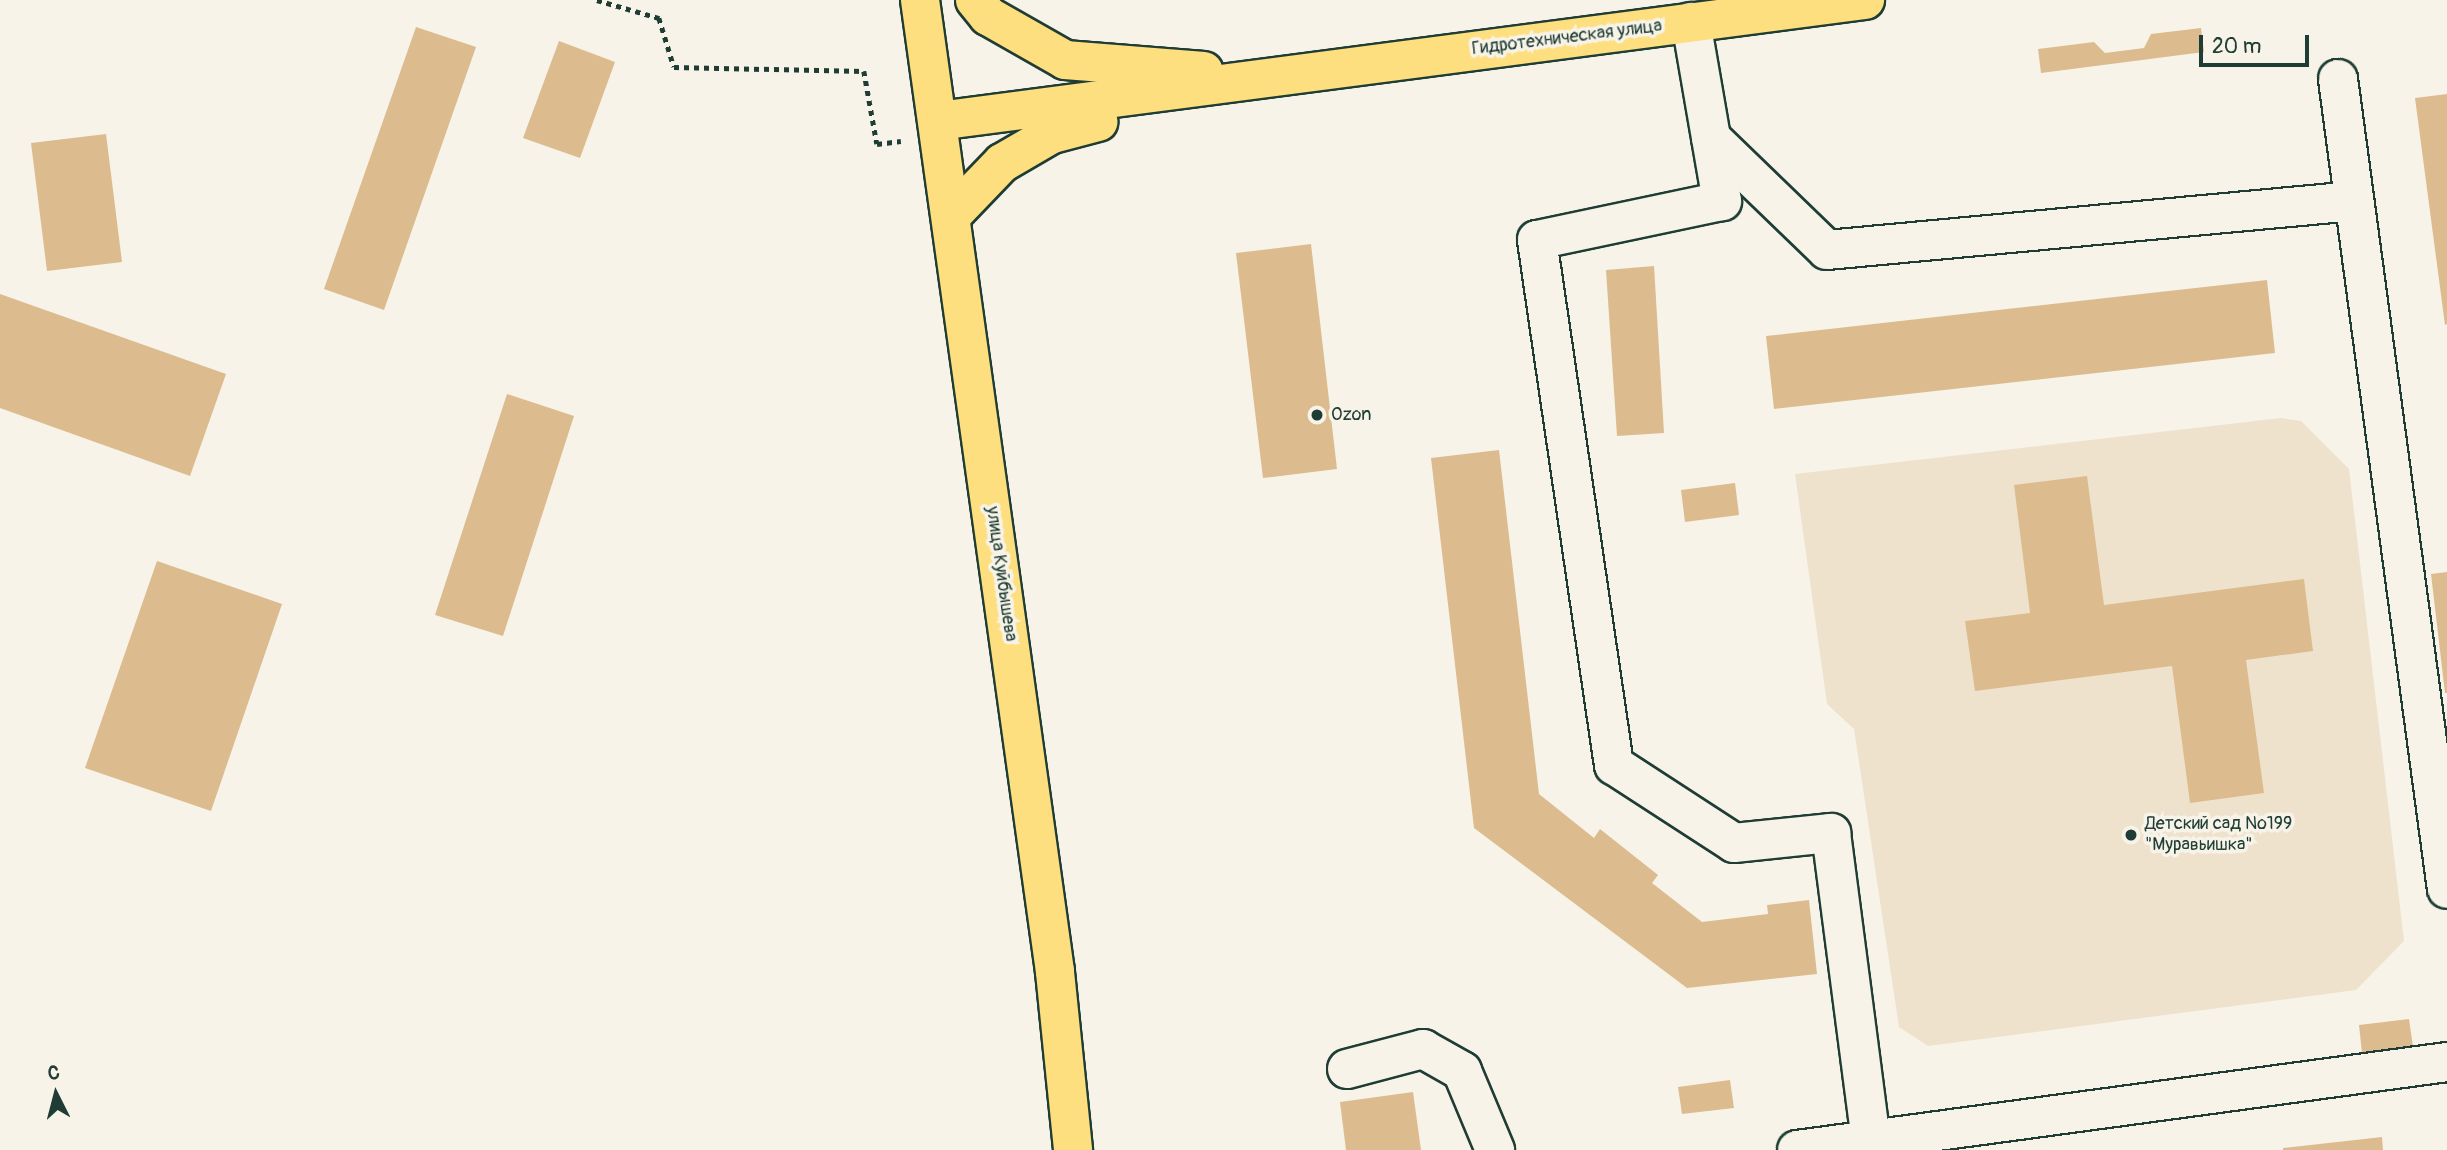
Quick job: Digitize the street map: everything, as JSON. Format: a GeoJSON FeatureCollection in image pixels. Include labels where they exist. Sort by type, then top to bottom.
{"type":"FeatureCollection","features":[{"type":"Feature","properties":{"kind":"main road","name":"улица Куйбышева"},"geometry":{"type":"LineString","coordinates":[[920,0],[1055,972],[1073,1150]]}},
{"type":"Feature","properties":{"kind":"main road"},"geometry":{"type":"LineString","coordinates":[[975,0],[988,16],[1065,60],[1269,76]]}},
{"type":"Feature","properties":{"kind":"main road","name":"Гидротехническая улица"},"geometry":{"type":"LineString","coordinates":[[1269,76],[1866,0]]}},
{"type":"Feature","properties":{"kind":"main road"},"geometry":{"type":"LineString","coordinates":[[937,118],[1269,76]]}},
{"type":"Feature","properties":{"kind":"main road"},"geometry":{"type":"LineString","coordinates":[[951,216],[1002,163],[1052,134],[1269,76]]}},
{"type":"Feature","properties":{"kind":"lane"},"geometry":{"type":"LineString","coordinates":[[1691,22],[1722,201],[1537,240],[1614,765],[1734,843],[1831,832],[1871,1140]]}},
{"type":"Feature","properties":{"kind":"lane"},"geometry":{"type":"LineString","coordinates":[[2338,79],[2354,201],[2436,718],[2447,889]]}},
{"type":"Feature","properties":{"kind":"lane"},"geometry":{"type":"LineString","coordinates":[[1711,138],[1827,250],[2354,201]]}},
{"type":"Feature","properties":{"kind":"lane"},"geometry":{"type":"LineString","coordinates":[[1347,1069],[1423,1049],[1462,1071],[1495,1150]]}},
{"type":"Feature","properties":{"kind":"lane"},"geometry":{"type":"LineString","coordinates":[[1797,1150],[2447,1062]]}},
{"type":"Feature","properties":{"kind":"path"},"geometry":{"type":"LineString","coordinates":[[597,0],[659,18],[674,67],[863,71],[877,144],[937,118]]}},
{"type":"Feature","properties":{"kind":"shaded area","name":"Детский сад №199 \"Муравьишка\""},"geometry":{"type":"Polygon","coordinates":[[[2281,418],[2301,421],[2349,469],[2404,941],[2356,990],[1928,1046],[1899,1027],[1854,729],[1827,704],[1795,474],[2281,418]]]}},
{"type":"Feature","properties":{"kind":"building"},"geometry":{"type":"Polygon","coordinates":[[[416,27],[476,47],[384,310],[324,289],[416,27]]]}},
{"type":"Feature","properties":{"kind":"building"},"geometry":{"type":"Polygon","coordinates":[[[2201,28],[2204,52],[2041,73],[2038,49],[2094,42],[2105,53],[2144,48],[2151,34],[2201,28]]]}},
{"type":"Feature","properties":{"kind":"building"},"geometry":{"type":"Polygon","coordinates":[[[559,41],[615,62],[580,158],[523,138],[559,41]]]}},
{"type":"Feature","properties":{"kind":"building"},"geometry":{"type":"Polygon","coordinates":[[[2447,94],[2447,324],[2445,325],[2415,98],[2447,94]]]}},
{"type":"Feature","properties":{"kind":"building"},"geometry":{"type":"Polygon","coordinates":[[[106,134],[122,262],[47,271],[31,143],[106,134]]]}},
{"type":"Feature","properties":{"kind":"building"},"geometry":{"type":"Polygon","coordinates":[[[1311,244],[1337,469],[1263,478],[1236,253],[1311,244]]]}},
{"type":"Feature","properties":{"kind":"building"},"geometry":{"type":"Polygon","coordinates":[[[1654,266],[1664,433],[1617,436],[1606,270],[1654,266]]]}},
{"type":"Feature","properties":{"kind":"building"},"geometry":{"type":"Polygon","coordinates":[[[2267,280],[2275,353],[1774,409],[1766,336],[2267,280]]]}},
{"type":"Feature","properties":{"kind":"building"},"geometry":{"type":"Polygon","coordinates":[[[0,294],[226,374],[190,476],[0,408],[0,294]]]}},
{"type":"Feature","properties":{"kind":"building"},"geometry":{"type":"Polygon","coordinates":[[[507,394],[574,416],[503,636],[435,615],[507,394]]]}},
{"type":"Feature","properties":{"kind":"building"},"geometry":{"type":"Polygon","coordinates":[[[1499,450],[1539,794],[1594,838],[1600,829],[1658,875],[1652,883],[1702,922],[1768,914],[1767,905],[1809,900],[1817,974],[1687,988],[1474,828],[1431,458],[1499,450]]]}},
{"type":"Feature","properties":{"kind":"building"},"geometry":{"type":"Polygon","coordinates":[[[2087,476],[2104,605],[2304,579],[2313,651],[2246,660],[2264,793],[2190,803],[2172,666],[1975,691],[1965,621],[2030,613],[2014,485],[2087,476]]]}},
{"type":"Feature","properties":{"kind":"building"},"geometry":{"type":"Polygon","coordinates":[[[1735,483],[1739,515],[1685,522],[1681,490],[1735,483]]]}},
{"type":"Feature","properties":{"kind":"building"},"geometry":{"type":"Polygon","coordinates":[[[157,561],[282,604],[211,811],[85,768],[157,561]]]}},
{"type":"Feature","properties":{"kind":"building"},"geometry":{"type":"Polygon","coordinates":[[[2447,572],[2447,693],[2445,693],[2431,574],[2447,572]]]}},
{"type":"Feature","properties":{"kind":"building"},"geometry":{"type":"Polygon","coordinates":[[[2409,1019],[2413,1047],[2362,1053],[2359,1025],[2409,1019]]]}},
{"type":"Feature","properties":{"kind":"building"},"geometry":{"type":"Polygon","coordinates":[[[1730,1080],[1734,1108],[1682,1114],[1678,1087],[1730,1080]]]}},
{"type":"Feature","properties":{"kind":"building"},"geometry":{"type":"Polygon","coordinates":[[[1413,1092],[1421,1150],[1346,1150],[1340,1102],[1413,1092]]]}},
{"type":"Feature","properties":{"kind":"building"},"geometry":{"type":"Polygon","coordinates":[[[2382,1137],[2383,1150],[2283,1150],[2283,1148],[2382,1137]]]}},
{"type":"Feature","properties":{"kind":"place","name":"Ozon"},"geometry":{"type":"Point","coordinates":[1317,415]}},
{"type":"Feature","properties":{"kind":"place","name":"Детский сад №199 \"Муравьишка\""},"geometry":{"type":"Point","coordinates":[2131,835]}}]}
